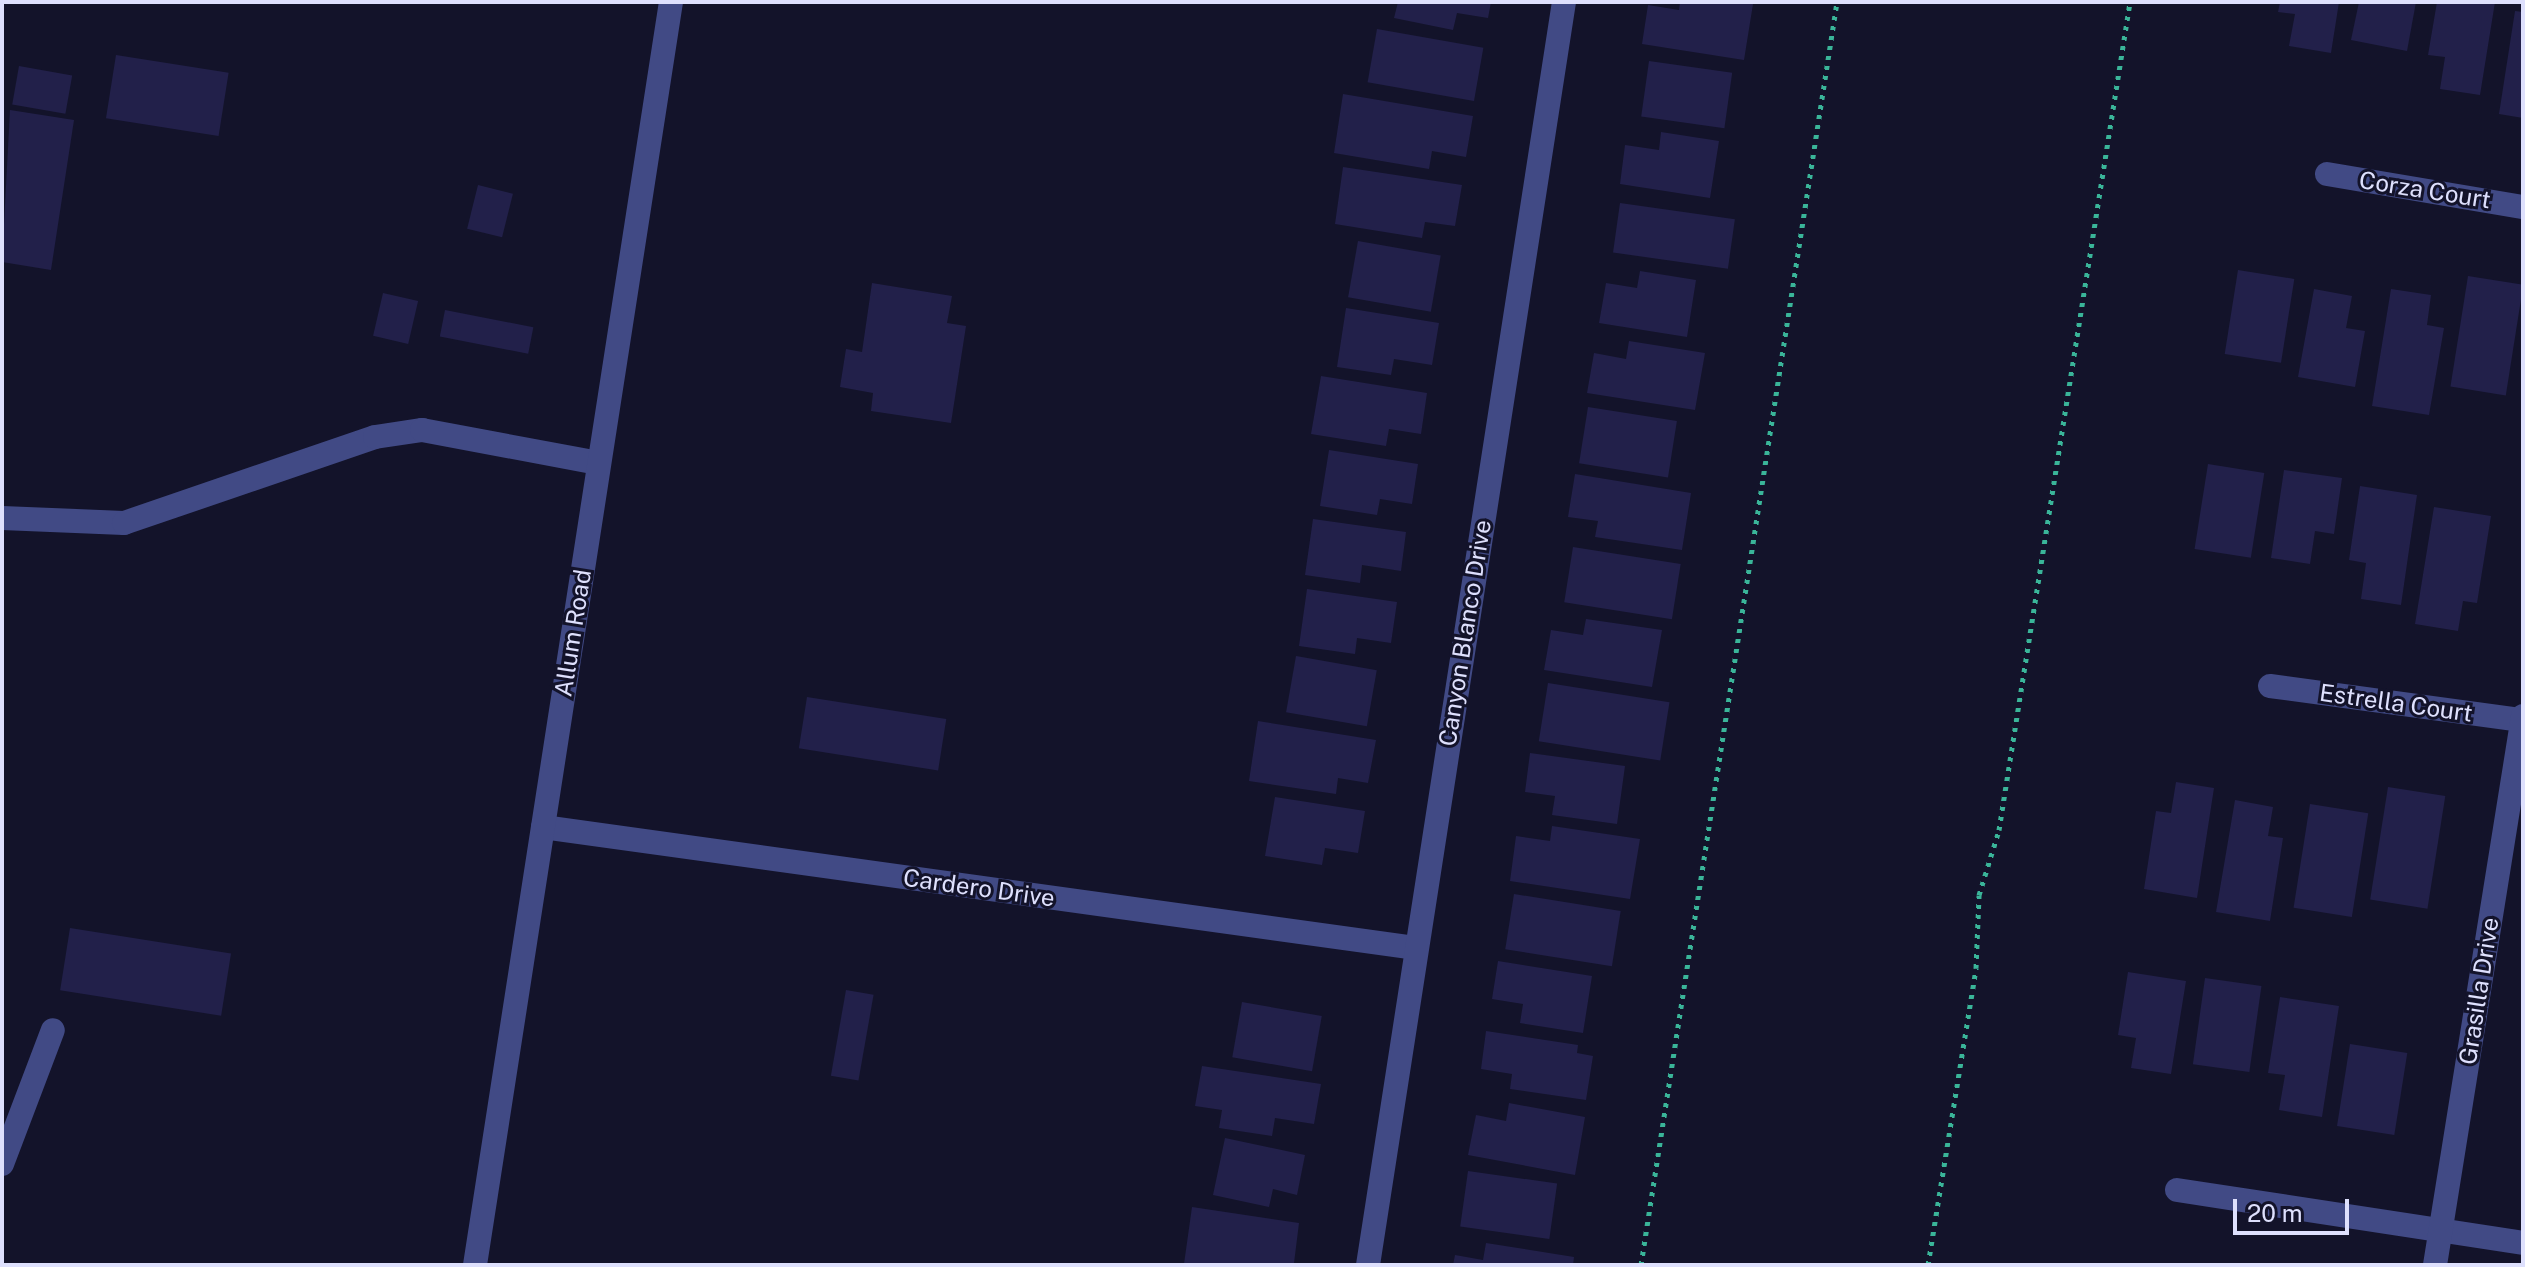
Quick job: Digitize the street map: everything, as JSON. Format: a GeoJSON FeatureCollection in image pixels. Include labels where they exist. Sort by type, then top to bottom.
{"type":"FeatureCollection","features":[{"type":"Feature","properties":{"kind":"street","name":"Allum Road"},"geometry":{"type":"LineString","coordinates":[[475,1265],[671,2]]}},
{"type":"Feature","properties":{"kind":"street","name":"Canyon Blanco Drive"},"geometry":{"type":"LineString","coordinates":[[1368,1265],[1564,2]]}},
{"type":"Feature","properties":{"kind":"street","name":"Corza Court"},"geometry":{"type":"LineString","coordinates":[[2327,174],[2523,207]]}},
{"type":"Feature","properties":{"kind":"street"},"geometry":{"type":"LineString","coordinates":[[2,518],[124,523],[375,437],[422,430],[599,463]]}},
{"type":"Feature","properties":{"kind":"street","name":"Estrella Court"},"geometry":{"type":"LineString","coordinates":[[2270,686],[2523,718]]}},
{"type":"Feature","properties":{"kind":"street","name":"Grasilla Drive"},"geometry":{"type":"LineString","coordinates":[[2435,1265],[2523,718]]}},
{"type":"Feature","properties":{"kind":"street","name":"Cardero Drive"},"geometry":{"type":"LineString","coordinates":[[543,827],[1415,948]]}},
{"type":"Feature","properties":{"kind":"street"},"geometry":{"type":"LineString","coordinates":[[2,1164],[53,1030]]}},
{"type":"Feature","properties":{"kind":"street"},"geometry":{"type":"LineString","coordinates":[[2177,1190],[2523,1243]]}},
{"type":"Feature","properties":{"kind":"path"},"geometry":{"type":"LineString","coordinates":[[1641,1265],[1710,854],[1713,792],[1837,2]]}},
{"type":"Feature","properties":{"kind":"path"},"geometry":{"type":"LineString","coordinates":[[1928,1265],[1976,968],[1979,895],[1999,830],[2130,2]]}},
{"type":"Feature","properties":{"kind":"building"},"geometry":{"type":"Polygon","coordinates":[[[1398,2],[1491,2],[1488,18],[1457,13],[1453,30],[1394,18],[1398,2]]]}},
{"type":"Feature","properties":{"kind":"building"},"geometry":{"type":"Polygon","coordinates":[[[1680,2],[1753,4],[1744,60],[1642,44],[1648,5],[1679,10],[1680,2]]]}},
{"type":"Feature","properties":{"kind":"building"},"geometry":{"type":"Polygon","coordinates":[[[2280,2],[2339,2],[2331,53],[2289,46],[2295,14],[2278,12],[2280,2]]]}},
{"type":"Feature","properties":{"kind":"building"},"geometry":{"type":"Polygon","coordinates":[[[2359,2],[2416,2],[2407,51],[2351,40],[2359,2]]]}},
{"type":"Feature","properties":{"kind":"building"},"geometry":{"type":"Polygon","coordinates":[[[2437,2],[2495,2],[2480,95],[2440,89],[2445,57],[2428,55],[2437,2]]]}},
{"type":"Feature","properties":{"kind":"building"},"geometry":{"type":"Polygon","coordinates":[[[2515,11],[2523,12],[2523,118],[2499,114],[2515,11]]]}},
{"type":"Feature","properties":{"kind":"building"},"geometry":{"type":"Polygon","coordinates":[[[1377,29],[1483,48],[1474,101],[1368,82],[1377,29]]]}},
{"type":"Feature","properties":{"kind":"building"},"geometry":{"type":"Polygon","coordinates":[[[116,55],[229,73],[219,136],[106,118],[116,55]]]}},
{"type":"Feature","properties":{"kind":"building"},"geometry":{"type":"Polygon","coordinates":[[[1649,61],[1732,73],[1724,128],[1641,116],[1649,61]]]}},
{"type":"Feature","properties":{"kind":"building"},"geometry":{"type":"Polygon","coordinates":[[[19,66],[72,75],[65,114],[12,104],[19,66]]]}},
{"type":"Feature","properties":{"kind":"building"},"geometry":{"type":"Polygon","coordinates":[[[1343,94],[1473,116],[1466,157],[1432,151],[1429,169],[1334,153],[1343,94]]]}},
{"type":"Feature","properties":{"kind":"building"},"geometry":{"type":"Polygon","coordinates":[[[10,110],[74,120],[51,270],[2,262],[10,110]]]}},
{"type":"Feature","properties":{"kind":"building"},"geometry":{"type":"Polygon","coordinates":[[[1661,132],[1719,141],[1710,198],[1620,184],[1625,145],[1659,150],[1661,132]]]}},
{"type":"Feature","properties":{"kind":"building"},"geometry":{"type":"Polygon","coordinates":[[[1343,167],[1462,185],[1455,226],[1425,222],[1422,238],[1335,224],[1343,167]]]}},
{"type":"Feature","properties":{"kind":"building"},"geometry":{"type":"Polygon","coordinates":[[[478,185],[513,194],[502,237],[467,229],[478,185]]]}},
{"type":"Feature","properties":{"kind":"building"},"geometry":{"type":"Polygon","coordinates":[[[1620,203],[1735,219],[1728,269],[1613,253],[1620,203]]]}},
{"type":"Feature","properties":{"kind":"building"},"geometry":{"type":"Polygon","coordinates":[[[1358,241],[1441,256],[1431,312],[1348,297],[1358,241]]]}},
{"type":"Feature","properties":{"kind":"building"},"geometry":{"type":"Polygon","coordinates":[[[2238,270],[2294,279],[2281,363],[2225,354],[2238,270]]]}},
{"type":"Feature","properties":{"kind":"building"},"geometry":{"type":"Polygon","coordinates":[[[1640,271],[1696,280],[1687,337],[1599,323],[1606,283],[1637,288],[1640,271]]]}},
{"type":"Feature","properties":{"kind":"building"},"geometry":{"type":"Polygon","coordinates":[[[2468,276],[2523,285],[2506,395],[2450,387],[2468,276]]]}},
{"type":"Feature","properties":{"kind":"building"},"geometry":{"type":"Polygon","coordinates":[[[872,283],[952,296],[947,323],[966,326],[951,423],[871,411],[873,393],[840,387],[846,349],[862,352],[872,283]]]}},
{"type":"Feature","properties":{"kind":"building"},"geometry":{"type":"Polygon","coordinates":[[[2314,289],[2352,296],[2346,328],[2365,331],[2355,387],[2298,377],[2314,289]]]}},
{"type":"Feature","properties":{"kind":"building"},"geometry":{"type":"Polygon","coordinates":[[[2391,289],[2431,295],[2427,325],[2444,328],[2429,415],[2372,406],[2391,289]]]}},
{"type":"Feature","properties":{"kind":"building"},"geometry":{"type":"Polygon","coordinates":[[[383,293],[418,301],[408,344],[373,336],[383,293]]]}},
{"type":"Feature","properties":{"kind":"building"},"geometry":{"type":"Polygon","coordinates":[[[1346,308],[1439,323],[1432,365],[1394,359],[1391,375],[1337,367],[1346,308]]]}},
{"type":"Feature","properties":{"kind":"building"},"geometry":{"type":"Polygon","coordinates":[[[445,310],[533,327],[528,354],[440,337],[445,310]]]}},
{"type":"Feature","properties":{"kind":"building"},"geometry":{"type":"Polygon","coordinates":[[[1629,341],[1705,353],[1695,410],[1587,393],[1594,353],[1626,359],[1629,341]]]}},
{"type":"Feature","properties":{"kind":"building"},"geometry":{"type":"Polygon","coordinates":[[[1321,376],[1427,393],[1421,434],[1389,429],[1386,446],[1311,434],[1321,376]]]}},
{"type":"Feature","properties":{"kind":"building"},"geometry":{"type":"Polygon","coordinates":[[[1588,407],[1677,421],[1668,477],[1579,463],[1588,407]]]}},
{"type":"Feature","properties":{"kind":"building"},"geometry":{"type":"Polygon","coordinates":[[[1329,450],[1418,464],[1412,504],[1380,499],[1377,515],[1320,506],[1329,450]]]}},
{"type":"Feature","properties":{"kind":"building"},"geometry":{"type":"Polygon","coordinates":[[[2208,464],[2264,473],[2251,558],[2195,549],[2208,464]]]}},
{"type":"Feature","properties":{"kind":"building"},"geometry":{"type":"Polygon","coordinates":[[[2284,470],[2342,478],[2334,534],[2315,531],[2310,564],[2271,558],[2284,470]]]}},
{"type":"Feature","properties":{"kind":"building"},"geometry":{"type":"Polygon","coordinates":[[[1575,474],[1691,493],[1682,550],[1595,537],[1598,521],[1568,517],[1575,474]]]}},
{"type":"Feature","properties":{"kind":"building"},"geometry":{"type":"Polygon","coordinates":[[[2360,486],[2417,495],[2401,605],[2361,599],[2366,563],[2349,560],[2360,486]]]}},
{"type":"Feature","properties":{"kind":"building"},"geometry":{"type":"Polygon","coordinates":[[[2434,507],[2491,516],[2477,603],[2463,601],[2458,631],[2415,624],[2434,507]]]}},
{"type":"Feature","properties":{"kind":"building"},"geometry":{"type":"Polygon","coordinates":[[[1313,519],[1406,532],[1401,571],[1362,565],[1360,583],[1305,575],[1313,519]]]}},
{"type":"Feature","properties":{"kind":"building"},"geometry":{"type":"Polygon","coordinates":[[[1573,547],[1681,564],[1672,619],[1564,602],[1573,547]]]}},
{"type":"Feature","properties":{"kind":"building"},"geometry":{"type":"Polygon","coordinates":[[[1307,589],[1397,602],[1391,643],[1357,638],[1355,654],[1299,646],[1307,589]]]}},
{"type":"Feature","properties":{"kind":"building"},"geometry":{"type":"Polygon","coordinates":[[[1586,619],[1662,630],[1652,687],[1544,670],[1551,630],[1583,635],[1586,619]]]}},
{"type":"Feature","properties":{"kind":"building"},"geometry":{"type":"Polygon","coordinates":[[[1296,656],[1377,670],[1367,726],[1286,712],[1296,656]]]}},
{"type":"Feature","properties":{"kind":"building"},"geometry":{"type":"Polygon","coordinates":[[[1548,683],[1669,702],[1660,761],[1539,741],[1548,683]]]}},
{"type":"Feature","properties":{"kind":"building"},"geometry":{"type":"Polygon","coordinates":[[[807,697],[946,719],[938,770],[799,748],[807,697]]]}},
{"type":"Feature","properties":{"kind":"building"},"geometry":{"type":"Polygon","coordinates":[[[1258,721],[1376,740],[1368,783],[1338,778],[1336,794],[1249,781],[1258,721]]]}},
{"type":"Feature","properties":{"kind":"building"},"geometry":{"type":"Polygon","coordinates":[[[1530,753],[1625,766],[1617,824],[1552,815],[1555,796],[1525,792],[1530,753]]]}},
{"type":"Feature","properties":{"kind":"building"},"geometry":{"type":"Polygon","coordinates":[[[2176,782],[2214,788],[2197,898],[2144,889],[2156,811],[2171,813],[2176,782]]]}},
{"type":"Feature","properties":{"kind":"building"},"geometry":{"type":"Polygon","coordinates":[[[2388,787],[2445,796],[2427,909],[2370,900],[2388,787]]]}},
{"type":"Feature","properties":{"kind":"building"},"geometry":{"type":"Polygon","coordinates":[[[1275,797],[1365,811],[1358,853],[1325,848],[1322,865],[1265,856],[1275,797]]]}},
{"type":"Feature","properties":{"kind":"building"},"geometry":{"type":"Polygon","coordinates":[[[2235,800],[2273,807],[2268,836],[2283,838],[2270,921],[2216,912],[2235,800]]]}},
{"type":"Feature","properties":{"kind":"building"},"geometry":{"type":"Polygon","coordinates":[[[2310,804],[2368,813],[2352,917],[2294,908],[2310,804]]]}},
{"type":"Feature","properties":{"kind":"building"},"geometry":{"type":"Polygon","coordinates":[[[1552,826],[1640,839],[1630,899],[1510,881],[1516,836],[1550,841],[1552,826]]]}},
{"type":"Feature","properties":{"kind":"building"},"geometry":{"type":"Polygon","coordinates":[[[1514,894],[1621,911],[1612,966],[1505,949],[1514,894]]]}},
{"type":"Feature","properties":{"kind":"building"},"geometry":{"type":"Polygon","coordinates":[[[70,928],[231,953],[221,1016],[60,990],[70,928]]]}},
{"type":"Feature","properties":{"kind":"building"},"geometry":{"type":"Polygon","coordinates":[[[1498,961],[1592,976],[1583,1033],[1520,1023],[1523,1004],[1492,999],[1498,961]]]}},
{"type":"Feature","properties":{"kind":"building"},"geometry":{"type":"Polygon","coordinates":[[[2128,972],[2186,981],[2171,1074],[2131,1068],[2136,1038],[2118,1035],[2128,972]]]}},
{"type":"Feature","properties":{"kind":"building"},"geometry":{"type":"Polygon","coordinates":[[[2205,978],[2261,986],[2249,1072],[2193,1064],[2205,978]]]}},
{"type":"Feature","properties":{"kind":"building"},"geometry":{"type":"Polygon","coordinates":[[[846,990],[874,995],[858,1081],[831,1076],[846,990]]]}},
{"type":"Feature","properties":{"kind":"building"},"geometry":{"type":"Polygon","coordinates":[[[2280,997],[2339,1006],[2322,1117],[2279,1110],[2285,1075],[2268,1073],[2280,997]]]}},
{"type":"Feature","properties":{"kind":"building"},"geometry":{"type":"Polygon","coordinates":[[[1242,1002],[1322,1016],[1312,1071],[1232,1057],[1242,1002]]]}},
{"type":"Feature","properties":{"kind":"building"},"geometry":{"type":"Polygon","coordinates":[[[1486,1031],[1578,1045],[1577,1053],[1593,1056],[1586,1100],[1510,1089],[1512,1074],[1481,1069],[1486,1031]]]}},
{"type":"Feature","properties":{"kind":"building"},"geometry":{"type":"Polygon","coordinates":[[[2350,1044],[2407,1053],[2394,1135],[2337,1126],[2350,1044]]]}},
{"type":"Feature","properties":{"kind":"building"},"geometry":{"type":"Polygon","coordinates":[[[1202,1066],[1321,1084],[1314,1124],[1275,1118],[1272,1136],[1219,1128],[1222,1110],[1195,1106],[1202,1066]]]}},
{"type":"Feature","properties":{"kind":"building"},"geometry":{"type":"Polygon","coordinates":[[[1509,1103],[1585,1117],[1575,1175],[1468,1155],[1476,1115],[1506,1121],[1509,1103]]]}},
{"type":"Feature","properties":{"kind":"building"},"geometry":{"type":"Polygon","coordinates":[[[1225,1138],[1305,1155],[1297,1195],[1273,1189],[1269,1207],[1213,1195],[1225,1138]]]}},
{"type":"Feature","properties":{"kind":"building"},"geometry":{"type":"Polygon","coordinates":[[[1468,1171],[1557,1184],[1549,1239],[1460,1226],[1468,1171]]]}},
{"type":"Feature","properties":{"kind":"building"},"geometry":{"type":"Polygon","coordinates":[[[1192,1207],[1299,1223],[1294,1263],[1184,1264],[1192,1207]]]}},
{"type":"Feature","properties":{"kind":"building"},"geometry":{"type":"Polygon","coordinates":[[[1486,1243],[1574,1257],[1573,1265],[1453,1265],[1455,1255],[1483,1260],[1486,1243]]]}}]}
